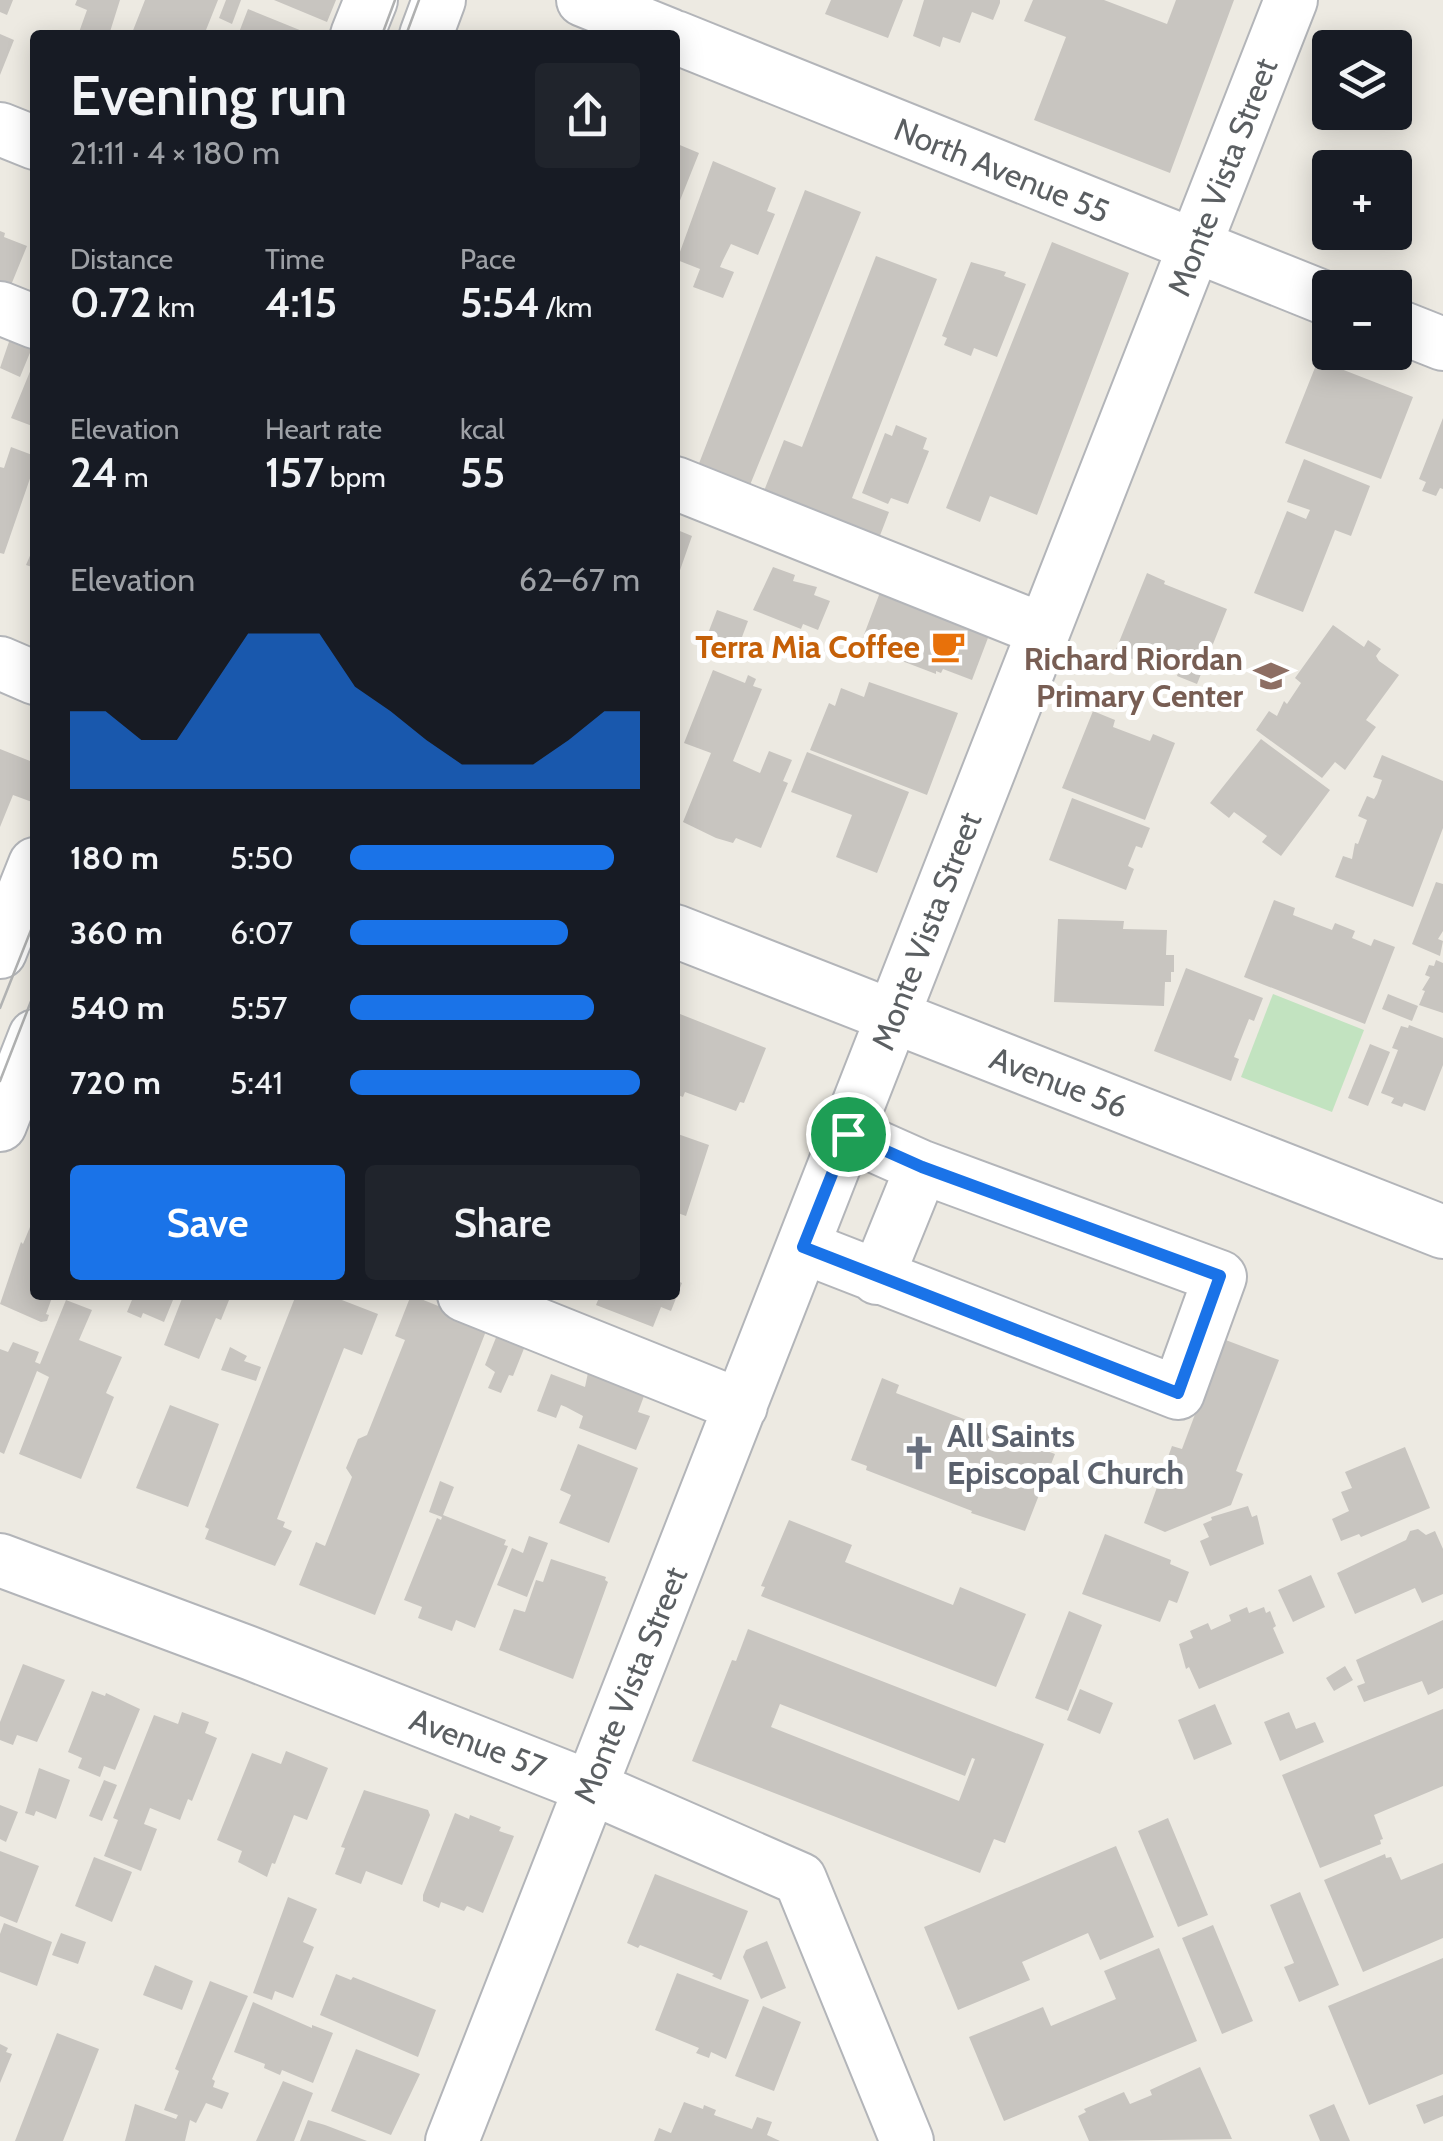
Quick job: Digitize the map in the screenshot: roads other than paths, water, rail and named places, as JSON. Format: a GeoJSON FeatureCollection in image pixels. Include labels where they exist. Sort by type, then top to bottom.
{"type":"FeatureCollection","features":[{"type":"Feature","properties":{"kind":"street"},"geometry":{"type":"LineString","coordinates":[[358,30],[370,0]]}},
{"type":"Feature","properties":{"kind":"street"},"geometry":{"type":"LineString","coordinates":[[428,30],[439,0]]}},
{"type":"Feature","properties":{"kind":"street","name":"North Avenue 55"},"geometry":{"type":"LineString","coordinates":[[583,0],[657,30]]}},
{"type":"Feature","properties":{"kind":"street","name":"Monte Vista Street"},"geometry":{"type":"LineString","coordinates":[[452,2141],[1291,0]]}},
{"type":"Feature","properties":{"kind":"street","name":"North Avenue 55"},"geometry":{"type":"LineString","coordinates":[[680,39],[1312,293]]}},
{"type":"Feature","properties":{"kind":"street"},"geometry":{"type":"LineString","coordinates":[[0,129],[30,141]]}},
{"type":"Feature","properties":{"kind":"street"},"geometry":{"type":"LineString","coordinates":[[0,308],[30,320]]}},
{"type":"Feature","properties":{"kind":"street"},"geometry":{"type":"LineString","coordinates":[[1412,332],[1443,344]]}},
{"type":"Feature","properties":{"kind":"street"},"geometry":{"type":"LineString","coordinates":[[680,485],[1044,630]]}},
{"type":"Feature","properties":{"kind":"street"},"geometry":{"type":"LineString","coordinates":[[0,664],[30,676]]}},
{"type":"Feature","properties":{"kind":"street"},"geometry":{"type":"LineString","coordinates":[[0,952],[30,877]]}},
{"type":"Feature","properties":{"kind":"street","name":"Avenue 56"},"geometry":{"type":"LineString","coordinates":[[680,933],[1443,1232]]}},
{"type":"Feature","properties":{"kind":"street"},"geometry":{"type":"LineString","coordinates":[[13,1120],[30,1055]]}},
{"type":"Feature","properties":{"kind":"street"},"geometry":{"type":"LineString","coordinates":[[803,1247],[1178,1393],[1220,1276],[922,1167],[848,1134]]}},
{"type":"Feature","properties":{"kind":"street"},"geometry":{"type":"LineString","coordinates":[[898,1285],[922,1167]]}},
{"type":"Feature","properties":{"kind":"street"},"geometry":{"type":"LineString","coordinates":[[476,1300],[741,1406]]}},
{"type":"Feature","properties":{"kind":"street","name":"Avenue 57"},"geometry":{"type":"LineString","coordinates":[[0,1560],[590,1787],[800,1878],[907,2141]]}},
{"type":"Feature","properties":{"kind":"tram line"},"geometry":{"type":"LineString","coordinates":[[384,30],[395,0]]}},
{"type":"Feature","properties":{"kind":"tram line"},"geometry":{"type":"LineString","coordinates":[[408,30],[419,0]]}},
{"type":"Feature","properties":{"kind":"tram line"},"geometry":{"type":"LineString","coordinates":[[0,1008],[30,933]]}},
{"type":"Feature","properties":{"kind":"tram line"},"geometry":{"type":"LineString","coordinates":[[0,1081],[30,1004]]}},
{"type":"Feature","properties":{"kind":"place","name":"Terra Mia Coffee"},"geometry":{"type":"Point","coordinates":[948,646]}},
{"type":"Feature","properties":{"kind":"place","name":"Richard Riordan Primary Center"},"geometry":{"type":"Point","coordinates":[1271,676]}},
{"type":"Feature","properties":{"kind":"place","name":"All Saints Episcopal Church"},"geometry":{"type":"Point","coordinates":[919,1453]}}]}
